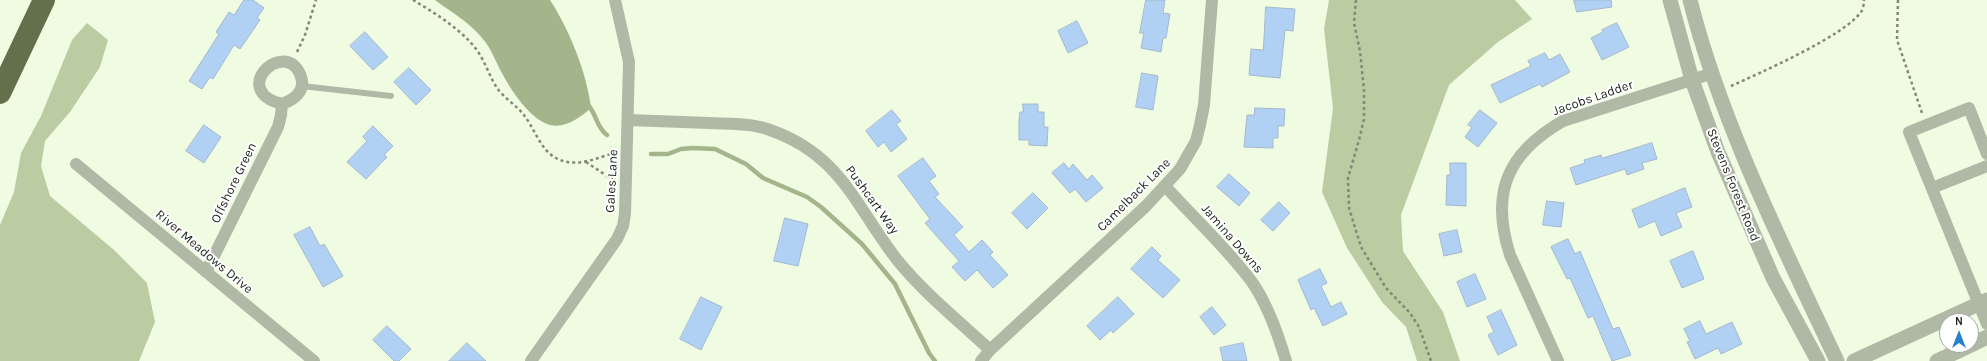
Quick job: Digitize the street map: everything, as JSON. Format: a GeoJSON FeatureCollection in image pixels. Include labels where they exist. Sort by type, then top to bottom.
{"type":"FeatureCollection","features":[{"type":"Feature","properties":{"kind":"highway"},"geometry":{"type":"LineString","coordinates":[[0,93],[44,0]]}},
{"type":"Feature","properties":{"kind":"highway"},"geometry":{"type":"LineString","coordinates":[[0,99],[24,41]]}},
{"type":"Feature","properties":{"kind":"street","name":"Gales Lane"},"geometry":{"type":"LineString","coordinates":[[531,361],[616,239],[623,226],[627,182],[629,62],[614,0]]}},
{"type":"Feature","properties":{"kind":"street","name":"Camelback Lane"},"geometry":{"type":"LineString","coordinates":[[982,361],[990,350],[1165,186],[1186,160],[1196,141],[1204,105],[1212,0]]}},
{"type":"Feature","properties":{"kind":"street","name":"Stevens Forest Road"},"geometry":{"type":"LineString","coordinates":[[1670,0],[1692,80],[1718,152],[1773,278],[1818,361]]}},
{"type":"Feature","properties":{"kind":"street","name":"Stevens Forest Road"},"geometry":{"type":"LineString","coordinates":[[1690,0],[1719,91],[1739,144],[1770,218],[1837,361]]}},
{"type":"Feature","properties":{"kind":"street"},"geometry":{"type":"LineString","coordinates":[[276,62],[285,62],[293,66],[298,71],[302,86],[299,93],[293,100],[282,104],[270,101],[261,91],[259,83],[261,75],[266,68],[276,62]]}},
{"type":"Feature","properties":{"kind":"street","name":"Jacobs Ladder"},"geometry":{"type":"LineString","coordinates":[[1558,361],[1510,255],[1504,237],[1502,204],[1510,173],[1524,149],[1548,130],[1563,121],[1713,73]]}},
{"type":"Feature","properties":{"kind":"street","name":"Offshore Green"},"geometry":{"type":"LineString","coordinates":[[206,272],[278,127],[282,104]]}},
{"type":"Feature","properties":{"kind":"street"},"geometry":{"type":"LineString","coordinates":[[1987,154],[1969,108],[1909,132],[1932,188],[1983,302],[1987,324]]}},
{"type":"Feature","properties":{"kind":"street","name":"Pushcart Way"},"geometry":{"type":"LineString","coordinates":[[628,120],[743,124],[769,129],[795,140],[816,153],[839,176],[854,195],[899,262],[918,284],[990,350]]}},
{"type":"Feature","properties":{"kind":"street","name":"River Meadows Drive"},"geometry":{"type":"LineString","coordinates":[[76,164],[314,361]]}},
{"type":"Feature","properties":{"kind":"street"},"geometry":{"type":"LineString","coordinates":[[1932,188],[1987,166]]}},
{"type":"Feature","properties":{"kind":"street","name":"Jamina Downs"},"geometry":{"type":"LineString","coordinates":[[1165,186],[1252,283],[1275,327],[1286,361]]}},
{"type":"Feature","properties":{"kind":"street"},"geometry":{"type":"LineString","coordinates":[[1854,361],[1983,302]]}},
{"type":"Feature","properties":{"kind":"street"},"geometry":{"type":"LineString","coordinates":[[1937,361],[1954,353]]}},
{"type":"Feature","properties":{"kind":"lane"},"geometry":{"type":"LineString","coordinates":[[302,86],[391,96]]}},
{"type":"Feature","properties":{"kind":"path"},"geometry":{"type":"LineString","coordinates":[[293,66],[295,55],[305,36],[316,0]]}},
{"type":"Feature","properties":{"kind":"path"},"geometry":{"type":"LineString","coordinates":[[413,0],[429,9],[471,43],[482,58],[498,88],[523,113],[547,152],[559,160],[586,162],[628,148]]}},
{"type":"Feature","properties":{"kind":"path"},"geometry":{"type":"LineString","coordinates":[[1356,0],[1354,23],[1360,51],[1364,97],[1364,118],[1348,178],[1349,208],[1361,247],[1386,288],[1410,313],[1419,327],[1430,361]]}},
{"type":"Feature","properties":{"kind":"path"},"geometry":{"type":"LineString","coordinates":[[1719,91],[1817,44],[1848,24],[1862,11],[1864,0]]}},
{"type":"Feature","properties":{"kind":"path"},"geometry":{"type":"LineString","coordinates":[[1898,0],[1897,40],[1927,125]]}},
{"type":"Feature","properties":{"kind":"path"},"geometry":{"type":"LineString","coordinates":[[586,162],[607,176],[627,182]]}},
{"type":"Feature","properties":{"kind":"shaded area"},"geometry":{"type":"Polygon","coordinates":[[[435,0],[550,0],[564,24],[576,52],[586,80],[591,108],[567,124],[556,126],[543,122],[529,111],[511,89],[491,51],[477,32],[466,22],[435,0]]]}},
{"type":"Feature","properties":{"kind":"shaded area"},"geometry":{"type":"Polygon","coordinates":[[[1329,0],[1515,0],[1532,19],[1498,42],[1449,85],[1401,215],[1403,251],[1443,312],[1460,361],[1417,361],[1406,327],[1382,302],[1347,248],[1322,192],[1333,108],[1324,29],[1329,0]]]}},
{"type":"Feature","properties":{"kind":"shaded area"},"geometry":{"type":"Polygon","coordinates":[[[87,23],[108,40],[100,67],[70,112],[45,141],[41,166],[50,196],[114,250],[147,283],[155,322],[139,361],[0,361],[0,225],[14,192],[21,153],[41,116],[72,40],[87,23]]]}},
{"type":"Feature","properties":{"kind":"building"},"geometry":{"type":"Polygon","coordinates":[[[244,0],[253,0],[264,8],[257,18],[260,20],[240,49],[234,45],[213,79],[210,77],[202,89],[189,81],[219,34],[216,32],[229,12],[234,15],[244,0]]]}},
{"type":"Feature","properties":{"kind":"building"},"geometry":{"type":"Polygon","coordinates":[[[1146,0],[1165,0],[1163,13],[1170,14],[1166,38],[1163,38],[1161,52],[1141,48],[1144,33],[1140,33],[1146,0]]]}},
{"type":"Feature","properties":{"kind":"building"},"geometry":{"type":"Polygon","coordinates":[[[1574,0],[1611,0],[1612,7],[1577,12],[1574,0]]]}},
{"type":"Feature","properties":{"kind":"building"},"geometry":{"type":"Polygon","coordinates":[[[1266,7],[1295,9],[1293,31],[1285,30],[1280,78],[1249,75],[1251,49],[1263,50],[1266,7]]]}},
{"type":"Feature","properties":{"kind":"building"},"geometry":{"type":"Polygon","coordinates":[[[1077,21],[1088,43],[1068,53],[1058,31],[1077,21]]]}},
{"type":"Feature","properties":{"kind":"building"},"geometry":{"type":"Polygon","coordinates":[[[1617,23],[1629,47],[1602,60],[1591,38],[1603,32],[1602,30],[1617,23]]]}},
{"type":"Feature","properties":{"kind":"building"},"geometry":{"type":"Polygon","coordinates":[[[365,32],[388,57],[373,70],[350,46],[365,32]]]}},
{"type":"Feature","properties":{"kind":"building"},"geometry":{"type":"Polygon","coordinates":[[[1545,53],[1549,60],[1560,54],[1570,72],[1542,87],[1540,84],[1500,103],[1491,85],[1531,66],[1528,61],[1545,53]]]}},
{"type":"Feature","properties":{"kind":"building"},"geometry":{"type":"Polygon","coordinates":[[[409,68],[431,90],[416,105],[394,82],[409,68]]]}},
{"type":"Feature","properties":{"kind":"building"},"geometry":{"type":"Polygon","coordinates":[[[1142,73],[1158,76],[1153,110],[1136,107],[1142,73]]]}},
{"type":"Feature","properties":{"kind":"building"},"geometry":{"type":"Polygon","coordinates":[[[1023,104],[1038,104],[1038,112],[1044,112],[1044,127],[1048,127],[1047,146],[1029,145],[1029,140],[1019,140],[1019,120],[1020,112],[1023,112],[1023,104]]]}},
{"type":"Feature","properties":{"kind":"building"},"geometry":{"type":"Polygon","coordinates":[[[1255,108],[1285,109],[1284,126],[1278,126],[1278,138],[1273,138],[1273,148],[1244,147],[1247,115],[1254,115],[1255,108]]]}},
{"type":"Feature","properties":{"kind":"building"},"geometry":{"type":"Polygon","coordinates":[[[892,110],[901,121],[896,124],[907,139],[891,152],[884,142],[878,147],[866,131],[892,110]]]}},
{"type":"Feature","properties":{"kind":"building"},"geometry":{"type":"Polygon","coordinates":[[[1480,110],[1497,123],[1478,147],[1465,137],[1472,127],[1468,125],[1480,110]]]}},
{"type":"Feature","properties":{"kind":"building"},"geometry":{"type":"Polygon","coordinates":[[[204,125],[221,137],[204,163],[186,151],[204,125]]]}},
{"type":"Feature","properties":{"kind":"building"},"geometry":{"type":"Polygon","coordinates":[[[373,126],[393,146],[384,155],[387,157],[366,179],[347,162],[367,141],[363,137],[373,126]]]}},
{"type":"Feature","properties":{"kind":"building"},"geometry":{"type":"Polygon","coordinates":[[[1652,143],[1657,159],[1642,163],[1644,169],[1627,175],[1625,169],[1576,185],[1570,168],[1585,163],[1584,160],[1601,155],[1602,158],[1652,143]]]}},
{"type":"Feature","properties":{"kind":"building"},"geometry":{"type":"Polygon","coordinates":[[[923,158],[936,176],[929,181],[939,194],[935,197],[963,227],[954,235],[969,252],[982,240],[993,252],[990,255],[1008,275],[993,288],[977,270],[965,281],[952,267],[959,261],[925,223],[930,219],[898,176],[923,158]]]}},
{"type":"Feature","properties":{"kind":"building"},"geometry":{"type":"Polygon","coordinates":[[[1064,163],[1069,169],[1073,164],[1087,180],[1092,175],[1103,188],[1086,202],[1075,189],[1070,193],[1052,173],[1064,163]]]}},
{"type":"Feature","properties":{"kind":"building"},"geometry":{"type":"Polygon","coordinates":[[[1450,163],[1466,163],[1466,206],[1446,205],[1447,175],[1450,175],[1450,163]]]}},
{"type":"Feature","properties":{"kind":"building"},"geometry":{"type":"Polygon","coordinates":[[[1229,174],[1250,193],[1239,206],[1217,187],[1229,174]]]}},
{"type":"Feature","properties":{"kind":"building"},"geometry":{"type":"Polygon","coordinates":[[[1685,188],[1692,207],[1676,213],[1682,227],[1661,236],[1655,221],[1639,228],[1632,210],[1685,188]]]}},
{"type":"Feature","properties":{"kind":"building"},"geometry":{"type":"Polygon","coordinates":[[[1033,193],[1048,208],[1027,229],[1012,213],[1033,193]]]}},
{"type":"Feature","properties":{"kind":"building"},"geometry":{"type":"Polygon","coordinates":[[[1547,201],[1564,203],[1561,227],[1543,225],[1547,201]]]}},
{"type":"Feature","properties":{"kind":"building"},"geometry":{"type":"Polygon","coordinates":[[[1279,202],[1290,213],[1273,231],[1261,220],[1279,202]]]}},
{"type":"Feature","properties":{"kind":"building"},"geometry":{"type":"Polygon","coordinates":[[[785,218],[808,224],[798,266],[774,261],[785,218]]]}},
{"type":"Feature","properties":{"kind":"building"},"geometry":{"type":"Polygon","coordinates":[[[310,227],[320,246],[324,244],[343,276],[323,287],[294,235],[310,227]]]}},
{"type":"Feature","properties":{"kind":"building"},"geometry":{"type":"Polygon","coordinates":[[[1457,230],[1462,252],[1444,256],[1439,234],[1457,230]]]}},
{"type":"Feature","properties":{"kind":"building"},"geometry":{"type":"Polygon","coordinates":[[[1568,239],[1575,254],[1580,251],[1613,329],[1619,327],[1631,355],[1612,361],[1593,316],[1588,318],[1570,278],[1567,279],[1551,247],[1568,239]]]}},
{"type":"Feature","properties":{"kind":"building"},"geometry":{"type":"Polygon","coordinates":[[[1152,247],[1161,256],[1158,260],[1180,280],[1163,298],[1131,269],[1152,247]]]}},
{"type":"Feature","properties":{"kind":"building"},"geometry":{"type":"Polygon","coordinates":[[[1693,251],[1704,279],[1682,288],[1670,261],[1693,251]]]}},
{"type":"Feature","properties":{"kind":"building"},"geometry":{"type":"Polygon","coordinates":[[[1320,269],[1327,283],[1321,286],[1331,307],[1341,302],[1347,314],[1323,326],[1314,308],[1311,310],[1298,280],[1320,269]]]}},
{"type":"Feature","properties":{"kind":"building"},"geometry":{"type":"Polygon","coordinates":[[[1475,274],[1486,299],[1467,307],[1457,282],[1475,274]]]}},
{"type":"Feature","properties":{"kind":"building"},"geometry":{"type":"Polygon","coordinates":[[[701,297],[722,307],[701,350],[680,339],[701,297]]]}},
{"type":"Feature","properties":{"kind":"building"},"geometry":{"type":"Polygon","coordinates":[[[1118,297],[1134,314],[1113,333],[1111,330],[1100,340],[1087,326],[1118,297]]]}},
{"type":"Feature","properties":{"kind":"building"},"geometry":{"type":"Polygon","coordinates":[[[1212,307],[1226,325],[1214,335],[1200,317],[1212,307]]]}},
{"type":"Feature","properties":{"kind":"building"},"geometry":{"type":"Polygon","coordinates":[[[1501,310],[1517,345],[1498,355],[1488,335],[1494,332],[1487,317],[1501,310]]]}},
{"type":"Feature","properties":{"kind":"building"},"geometry":{"type":"Polygon","coordinates":[[[1700,321],[1706,334],[1732,322],[1742,344],[1721,354],[1718,348],[1695,359],[1687,342],[1690,341],[1684,329],[1700,321]]]}},
{"type":"Feature","properties":{"kind":"building"},"geometry":{"type":"Polygon","coordinates":[[[387,326],[411,349],[399,361],[394,361],[373,340],[387,326]]]}},
{"type":"Feature","properties":{"kind":"building"},"geometry":{"type":"Polygon","coordinates":[[[467,343],[486,361],[449,361],[467,343]]]}},
{"type":"Feature","properties":{"kind":"building"},"geometry":{"type":"Polygon","coordinates":[[[1243,343],[1247,361],[1223,361],[1220,348],[1243,343]]]}},
{"type":"Feature","properties":{"kind":"waterway"},"geometry":{"type":"LineString","coordinates":[[587,104],[593,111],[600,128],[607,135]]}},
{"type":"Feature","properties":{"kind":"waterway"},"geometry":{"type":"LineString","coordinates":[[651,154],[668,154],[681,149],[693,148],[715,149],[746,164],[763,178],[807,197],[821,207],[862,244],[895,284],[929,353],[935,361]]}}]}
